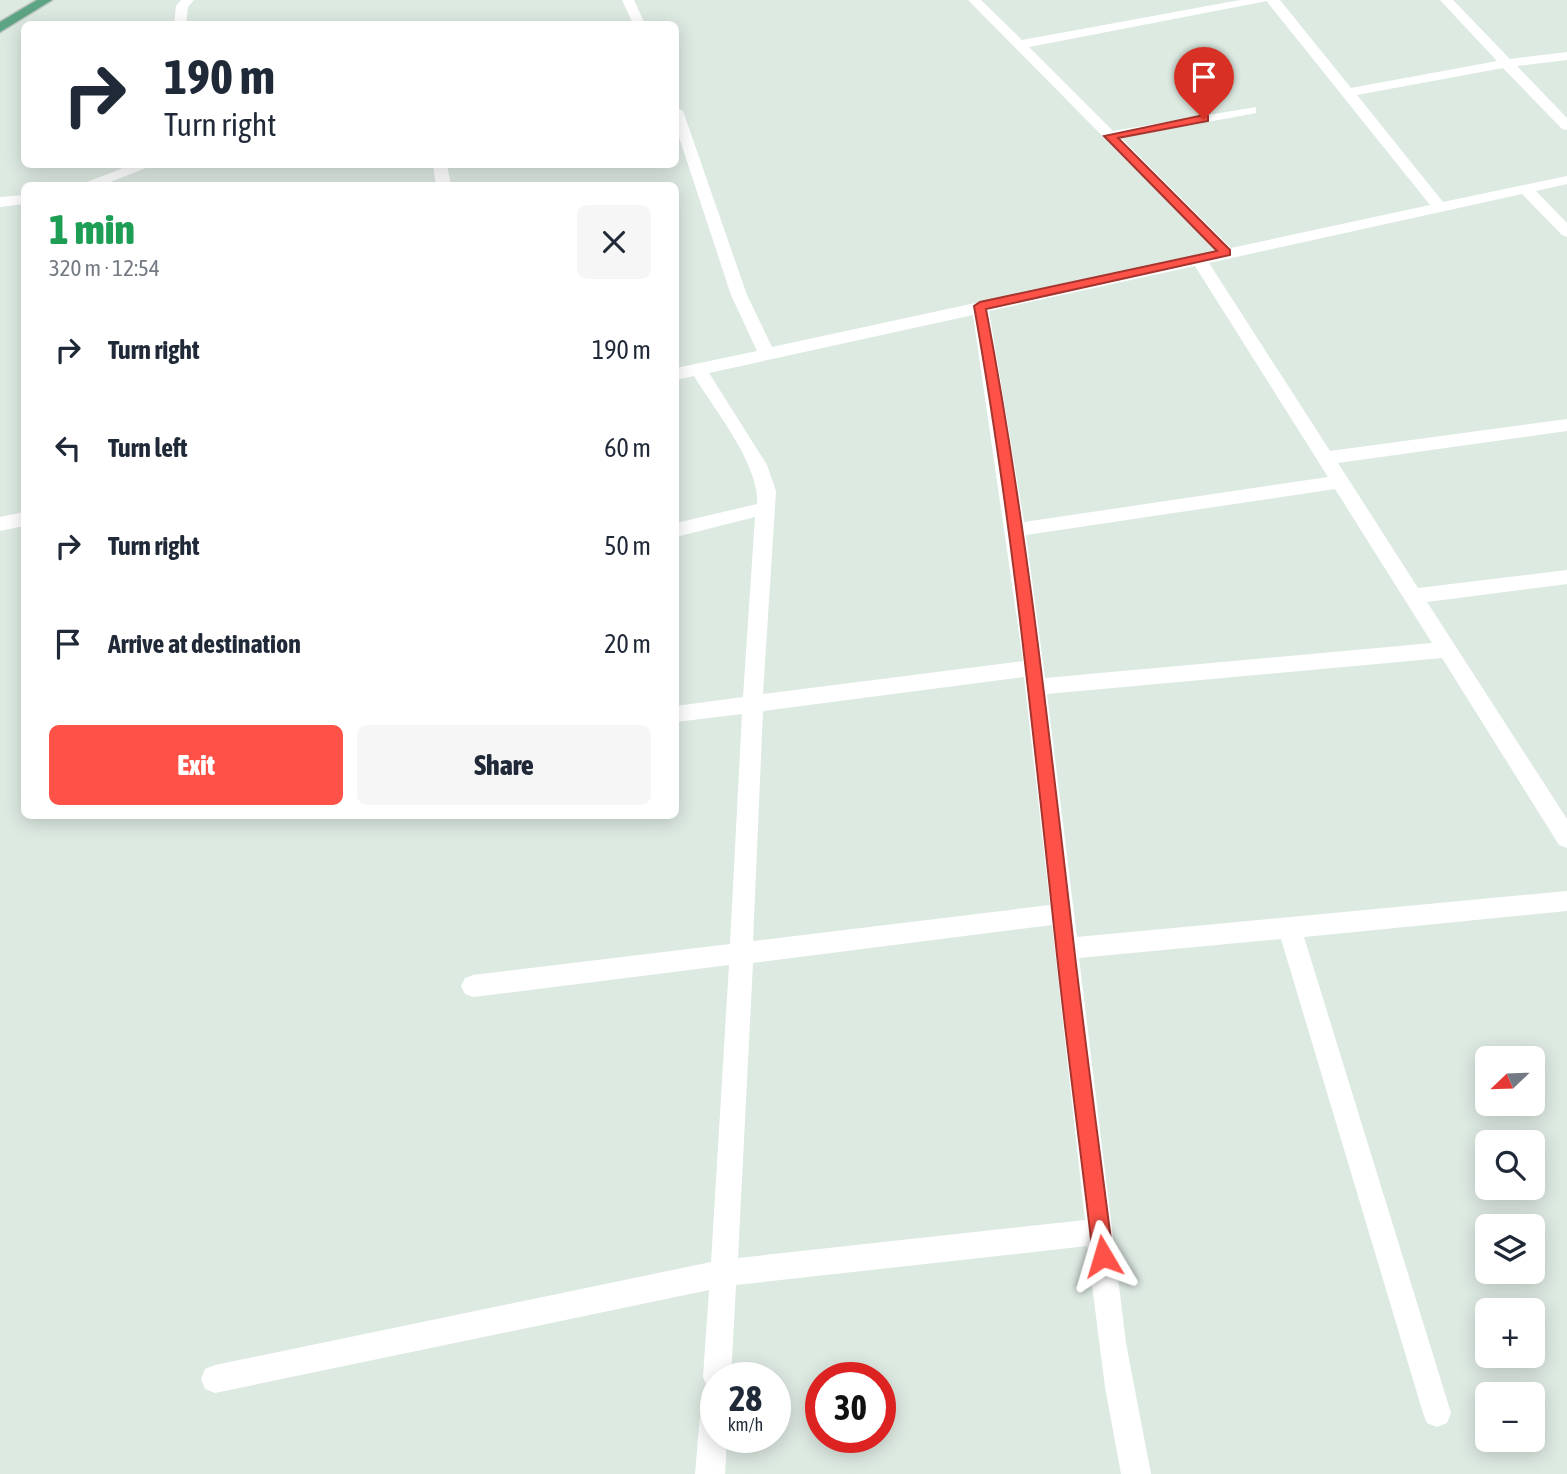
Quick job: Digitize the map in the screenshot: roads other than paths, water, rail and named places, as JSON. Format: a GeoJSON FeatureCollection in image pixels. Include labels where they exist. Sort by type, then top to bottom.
{"type":"FeatureCollection","features":[{"type":"Feature","properties":{"kind":"main road"},"geometry":{"type":"LineString","coordinates":[[0,28],[46,0]]}},
{"type":"Feature","properties":{"kind":"street"},"geometry":{"type":"LineString","coordinates":[[180,21],[182,6],[188,0]]}},
{"type":"Feature","properties":{"kind":"street"},"geometry":{"type":"LineString","coordinates":[[628,0],[638,21]]}},
{"type":"Feature","properties":{"kind":"street"},"geometry":{"type":"LineString","coordinates":[[974,0],[1226,252]]}},
{"type":"Feature","properties":{"kind":"street"},"geometry":{"type":"LineString","coordinates":[[1018,45],[1261,0]]}},
{"type":"Feature","properties":{"kind":"street"},"geometry":{"type":"LineString","coordinates":[[1273,0],[1440,207]]}},
{"type":"Feature","properties":{"kind":"street"},"geometry":{"type":"LineString","coordinates":[[1446,0],[1567,126]]}},
{"type":"Feature","properties":{"kind":"street"},"geometry":{"type":"LineString","coordinates":[[1348,93],[1507,63],[1567,56]]}},
{"type":"Feature","properties":{"kind":"street"},"geometry":{"type":"LineString","coordinates":[[1110,136],[1251,110]]}},
{"type":"Feature","properties":{"kind":"street"},"geometry":{"type":"LineString","coordinates":[[679,119],[739,303],[767,353]]}},
{"type":"Feature","properties":{"kind":"street"},"geometry":{"type":"LineString","coordinates":[[98,182],[140,168]]}},
{"type":"Feature","properties":{"kind":"street"},"geometry":{"type":"LineString","coordinates":[[679,372],[1567,180]]}},
{"type":"Feature","properties":{"kind":"street"},"geometry":{"type":"LineString","coordinates":[[1525,189],[1567,232]]}},
{"type":"Feature","properties":{"kind":"street"},"geometry":{"type":"LineString","coordinates":[[0,202],[21,200]]}},
{"type":"Feature","properties":{"kind":"street"},"geometry":{"type":"LineString","coordinates":[[1198,258],[1567,838]]}},
{"type":"Feature","properties":{"kind":"street"},"geometry":{"type":"LineString","coordinates":[[980,306],[1000,419],[1036,677],[1065,949],[1100,1231],[1126,1430],[1136,1474]]}},
{"type":"Feature","properties":{"kind":"street"},"geometry":{"type":"LineString","coordinates":[[698,369],[758,465],[767,491],[718,1362]]}},
{"type":"Feature","properties":{"kind":"street"},"geometry":{"type":"LineString","coordinates":[[1325,458],[1567,425]]}},
{"type":"Feature","properties":{"kind":"street"},"geometry":{"type":"LineString","coordinates":[[1016,530],[1339,482]]}},
{"type":"Feature","properties":{"kind":"street"},"geometry":{"type":"LineString","coordinates":[[679,529],[765,508]]}},
{"type":"Feature","properties":{"kind":"street"},"geometry":{"type":"LineString","coordinates":[[0,524],[21,520]]}},
{"type":"Feature","properties":{"kind":"street"},"geometry":{"type":"LineString","coordinates":[[1411,596],[1567,577]]}},
{"type":"Feature","properties":{"kind":"street"},"geometry":{"type":"LineString","coordinates":[[679,714],[1036,677],[1446,650]]}},
{"type":"Feature","properties":{"kind":"street"},"geometry":{"type":"LineString","coordinates":[[1065,949],[1565,905]]}},
{"type":"Feature","properties":{"kind":"street"},"geometry":{"type":"LineString","coordinates":[[473,986],[1062,914]]}},
{"type":"Feature","properties":{"kind":"street"},"geometry":{"type":"LineString","coordinates":[[1290,929],[1437,1413]]}},
{"type":"Feature","properties":{"kind":"street"},"geometry":{"type":"LineString","coordinates":[[215,1379],[724,1273],[1100,1231]]}},
{"type":"Feature","properties":{"kind":"street"},"geometry":{"type":"LineString","coordinates":[[710,1474],[712,1453]]}}]}
